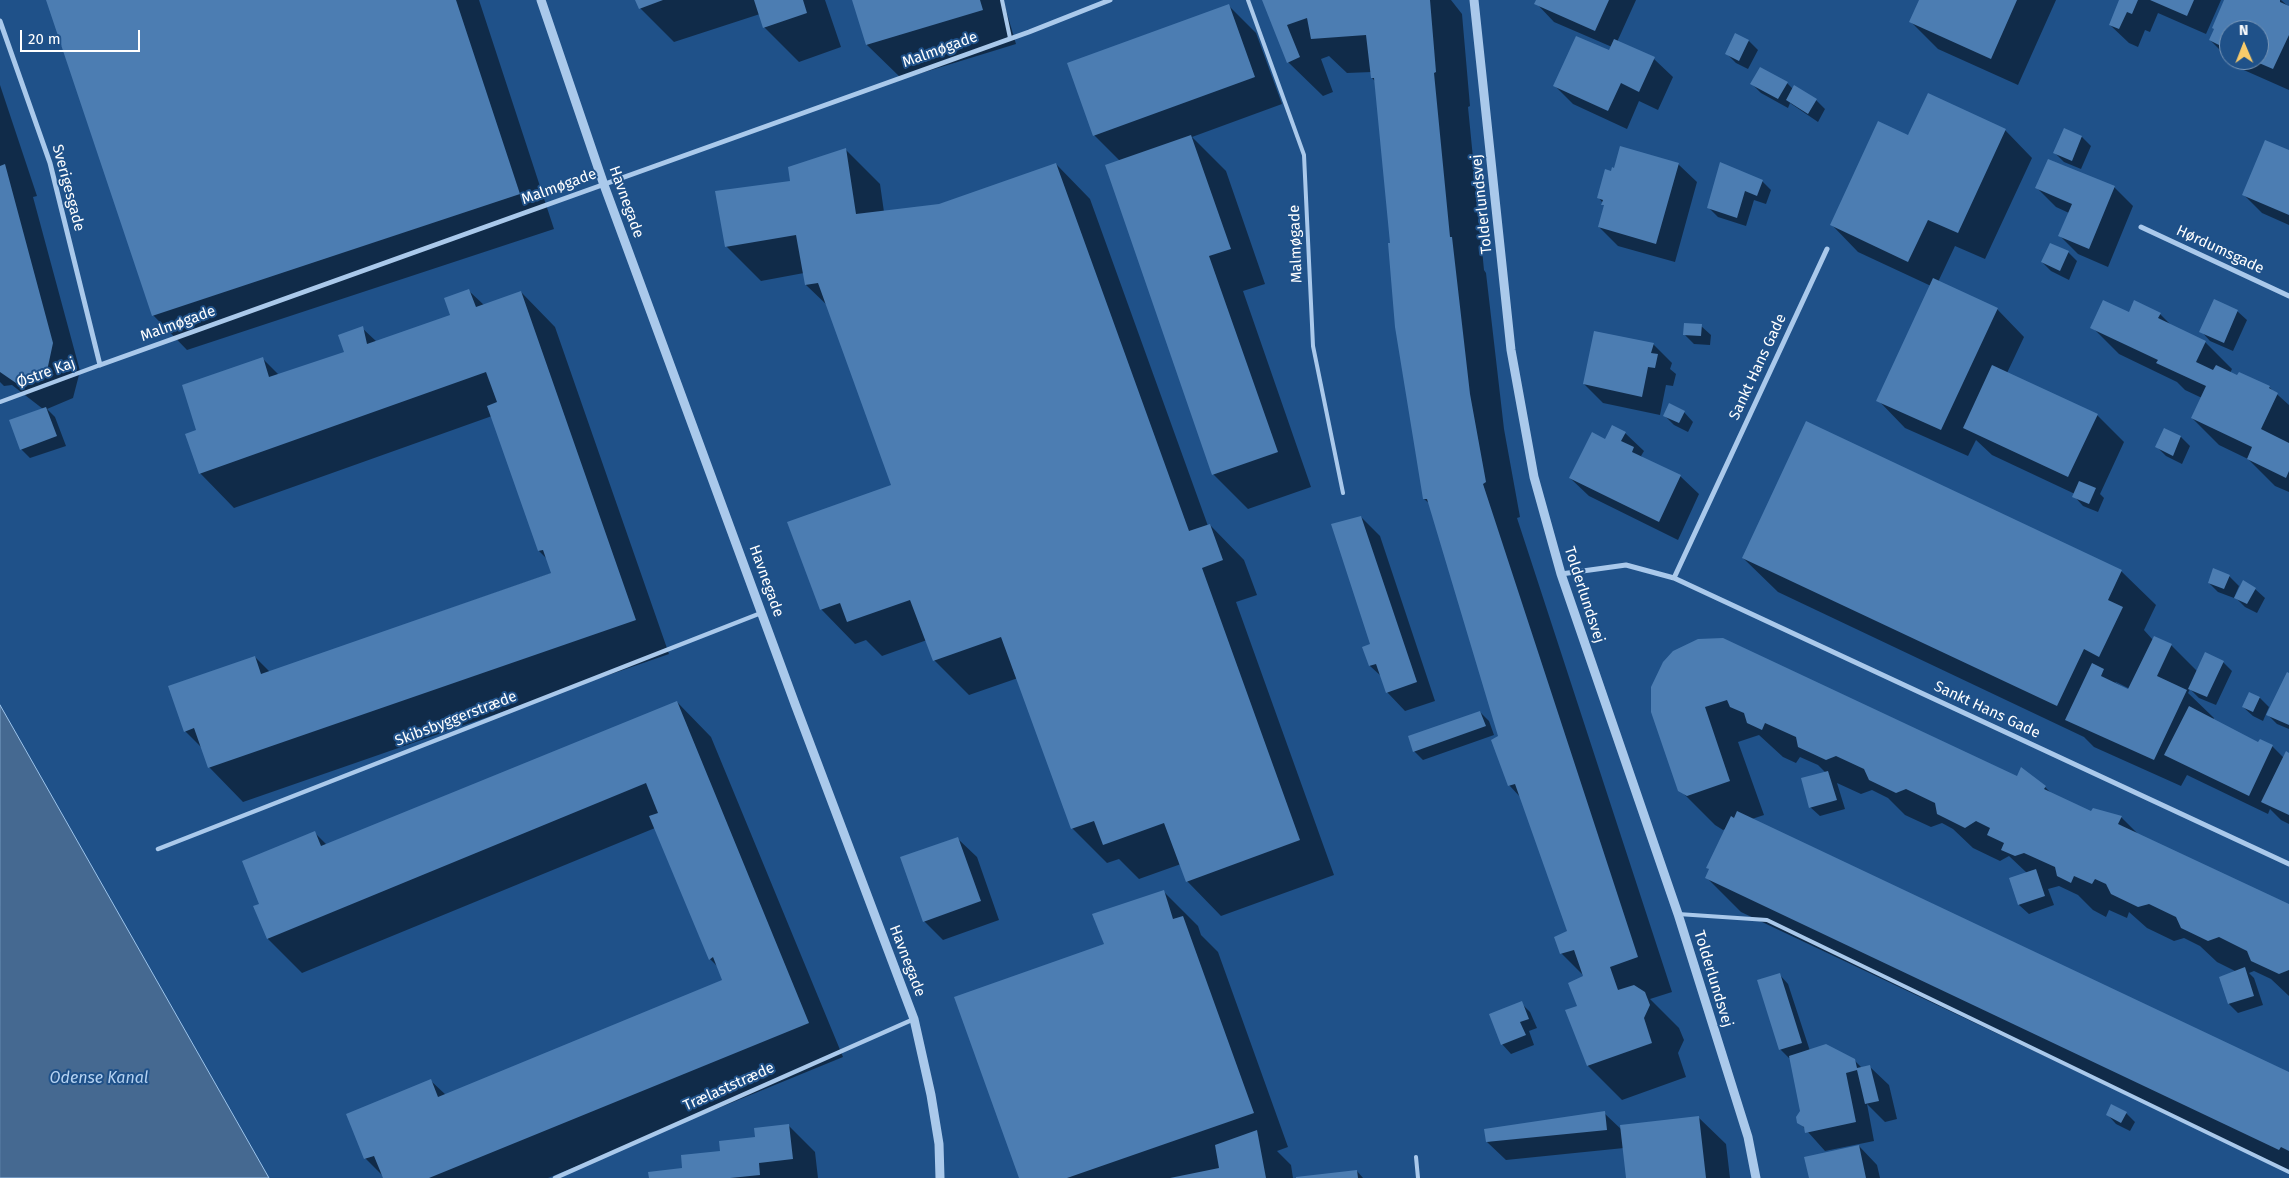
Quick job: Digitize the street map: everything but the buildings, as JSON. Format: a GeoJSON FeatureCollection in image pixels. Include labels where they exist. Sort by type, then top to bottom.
{"type":"FeatureCollection","features":[{"type":"Feature","properties":{"kind":"street","name":"Havnegade"},"geometry":{"type":"LineString","coordinates":[[541,0],[604,185],[763,612],[795,704],[914,1019],[933,1105],[939,1144],[940,1178]]}},
{"type":"Feature","properties":{"kind":"street","name":"Malmøgade"},"geometry":{"type":"LineString","coordinates":[[100,365],[604,185],[1110,0]]}},
{"type":"Feature","properties":{"kind":"street","name":"Tolderlundsvej"},"geometry":{"type":"LineString","coordinates":[[1474,0],[1511,350],[1534,477],[1561,574],[1678,914],[1748,1137],[1756,1178]]}},
{"type":"Feature","properties":{"kind":"street","name":"Sverigesgade"},"geometry":{"type":"LineString","coordinates":[[0,21],[50,163],[100,365]]}},
{"type":"Feature","properties":{"kind":"street","name":"Hørdumsgade"},"geometry":{"type":"LineString","coordinates":[[2140,227],[2289,296]]}},
{"type":"Feature","properties":{"kind":"street","name":"Sankt Hans Gade"},"geometry":{"type":"LineString","coordinates":[[1674,578],[1827,249]]}},
{"type":"Feature","properties":{"kind":"street","name":"Sankt Hans Gade"},"geometry":{"type":"LineString","coordinates":[[1561,574],[1626,564],[1674,578],[2289,864]]}},
{"type":"Feature","properties":{"kind":"street","name":"Skibsbyggerstræde"},"geometry":{"type":"LineString","coordinates":[[158,849],[763,612]]}},
{"type":"Feature","properties":{"kind":"street","name":"Trælaststræde"},"geometry":{"type":"LineString","coordinates":[[555,1178],[914,1019]]}},
{"type":"Feature","properties":{"kind":"lane"},"geometry":{"type":"LineString","coordinates":[[1002,0],[1010,38]]}},
{"type":"Feature","properties":{"kind":"lane","name":"Malmøgade"},"geometry":{"type":"LineString","coordinates":[[1248,0],[1304,155],[1313,346],[1343,493]]}},
{"type":"Feature","properties":{"kind":"lane","name":"Østre Kaj"},"geometry":{"type":"LineString","coordinates":[[0,402],[100,365]]}},
{"type":"Feature","properties":{"kind":"lane"},"geometry":{"type":"LineString","coordinates":[[1678,914],[1766,920],[2289,1172]]}},
{"type":"Feature","properties":{"kind":"lane"},"geometry":{"type":"LineString","coordinates":[[1416,1158],[1418,1178]]}},
{"type":"Feature","properties":{"kind":"water","name":"Odense Kanal"},"geometry":{"type":"Polygon","coordinates":[[[0,705],[269,1178],[0,1178],[0,705]]]}}]}
